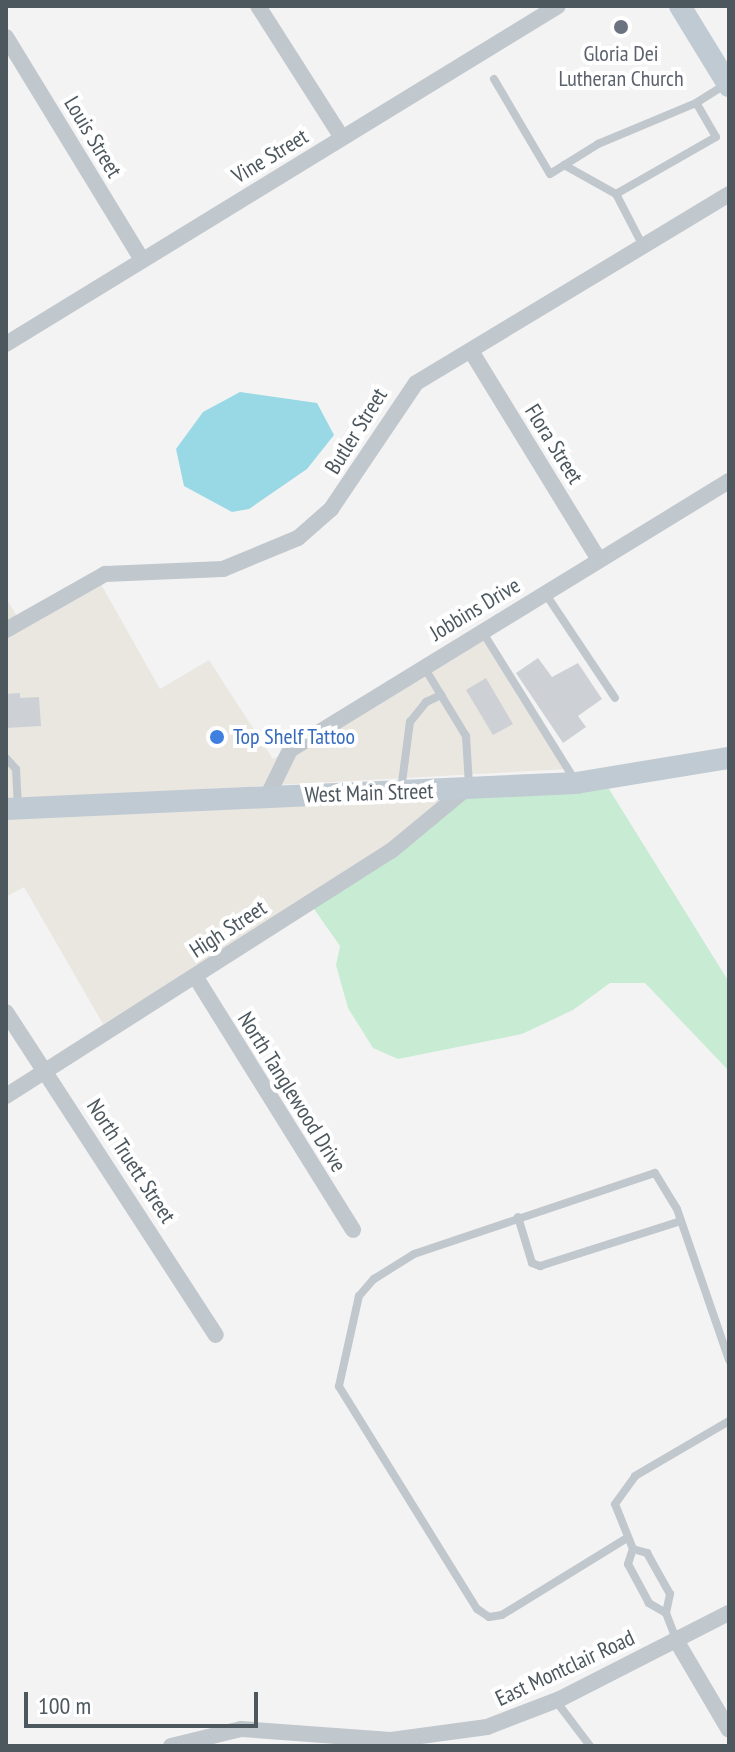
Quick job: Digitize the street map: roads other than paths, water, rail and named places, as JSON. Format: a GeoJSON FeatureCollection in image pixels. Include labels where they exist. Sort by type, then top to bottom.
{"type":"FeatureCollection","features":[{"type":"Feature","properties":{"kind":"main road"},"geometry":{"type":"LineString","coordinates":[[680,6],[728,85]]}},
{"type":"Feature","properties":{"kind":"main road","name":"West Main Street"},"geometry":{"type":"LineString","coordinates":[[12,809],[576,783],[729,758]]}},
{"type":"Feature","properties":{"kind":"street"},"geometry":{"type":"LineString","coordinates":[[258,6],[342,138]]}},
{"type":"Feature","properties":{"kind":"street","name":"Vine Street"},"geometry":{"type":"LineString","coordinates":[[6,344],[558,6]]}},
{"type":"Feature","properties":{"kind":"street","name":"Louis Street"},"geometry":{"type":"LineString","coordinates":[[6,37],[142,260]]}},
{"type":"Feature","properties":{"kind":"street"},"geometry":{"type":"LineString","coordinates":[[6,72],[21,62]]}},
{"type":"Feature","properties":{"kind":"street","name":"Butler Street"},"geometry":{"type":"LineString","coordinates":[[6,630],[105,574],[223,569],[287,545],[331,509],[404,394],[729,194]]}},
{"type":"Feature","properties":{"kind":"street","name":"Flora Street"},"geometry":{"type":"LineString","coordinates":[[471,351],[599,560]]}},
{"type":"Feature","properties":{"kind":"street","name":"Jobbins Drive"},"geometry":{"type":"LineString","coordinates":[[267,797],[290,750],[729,481]]}},
{"type":"Feature","properties":{"kind":"street","name":"High Street"},"geometry":{"type":"LineString","coordinates":[[6,1096],[391,851],[468,789]]}},
{"type":"Feature","properties":{"kind":"street","name":"North Tanglewood Drive"},"geometry":{"type":"LineString","coordinates":[[195,976],[353,1230]]}},
{"type":"Feature","properties":{"kind":"street","name":"North Truett Street"},"geometry":{"type":"LineString","coordinates":[[6,1012],[216,1335]]}},
{"type":"Feature","properties":{"kind":"street","name":"East Montclair Road"},"geometry":{"type":"LineString","coordinates":[[171,1746],[241,1729],[366,1743],[457,1734],[556,1701],[729,1613]]}},
{"type":"Feature","properties":{"kind":"street"},"geometry":{"type":"LineString","coordinates":[[676,1640],[729,1730]]}},
{"type":"Feature","properties":{"kind":"lane"},"geometry":{"type":"LineString","coordinates":[[494,79],[550,174],[728,85]]}},
{"type":"Feature","properties":{"kind":"lane"},"geometry":{"type":"LineString","coordinates":[[616,194],[716,137],[696,103]]}},
{"type":"Feature","properties":{"kind":"lane"},"geometry":{"type":"LineString","coordinates":[[564,165],[616,194],[643,247]]}},
{"type":"Feature","properties":{"kind":"lane"},"geometry":{"type":"LineString","coordinates":[[545,593],[615,698]]}},
{"type":"Feature","properties":{"kind":"lane"},"geometry":{"type":"LineString","coordinates":[[482,631],[576,783]]}},
{"type":"Feature","properties":{"kind":"lane"},"geometry":{"type":"LineString","coordinates":[[423,667],[466,736],[468,789]]}},
{"type":"Feature","properties":{"kind":"lane"},"geometry":{"type":"LineString","coordinates":[[401,791],[410,722],[426,702],[441,695]]}},
{"type":"Feature","properties":{"kind":"lane"},"geometry":{"type":"LineString","coordinates":[[6,758],[16,769],[12,809]]}},
{"type":"Feature","properties":{"kind":"lane"},"geometry":{"type":"LineString","coordinates":[[627,1538],[502,1615],[489,1617],[468,1600],[339,1386],[359,1296],[374,1279],[414,1254],[644,1171],[655,1173],[666,1188],[681,1221],[729,1360]]}},
{"type":"Feature","properties":{"kind":"lane"},"geometry":{"type":"LineString","coordinates":[[518,1217],[532,1263],[540,1266],[681,1221]]}},
{"type":"Feature","properties":{"kind":"lane"},"geometry":{"type":"LineString","coordinates":[[676,1640],[666,1613],[670,1594],[647,1553],[633,1549],[615,1504],[635,1476],[729,1421]]}},
{"type":"Feature","properties":{"kind":"lane"},"geometry":{"type":"LineString","coordinates":[[633,1549],[628,1564],[649,1603],[666,1613]]}},
{"type":"Feature","properties":{"kind":"lane"},"geometry":{"type":"LineString","coordinates":[[556,1701],[590,1746]]}},
{"type":"Feature","properties":{"kind":"water"},"geometry":{"type":"Polygon","coordinates":[[[240,392],[317,403],[334,435],[307,469],[249,509],[232,512],[184,486],[176,449],[203,412],[240,392]]]}},
{"type":"Feature","properties":{"kind":"place","name":"Gloria Dei Lutheran Church"},"geometry":{"type":"Point","coordinates":[621,27]}},
{"type":"Feature","properties":{"kind":"place","name":"Top Shelf Tattoo"},"geometry":{"type":"Point","coordinates":[217,737]}}]}
